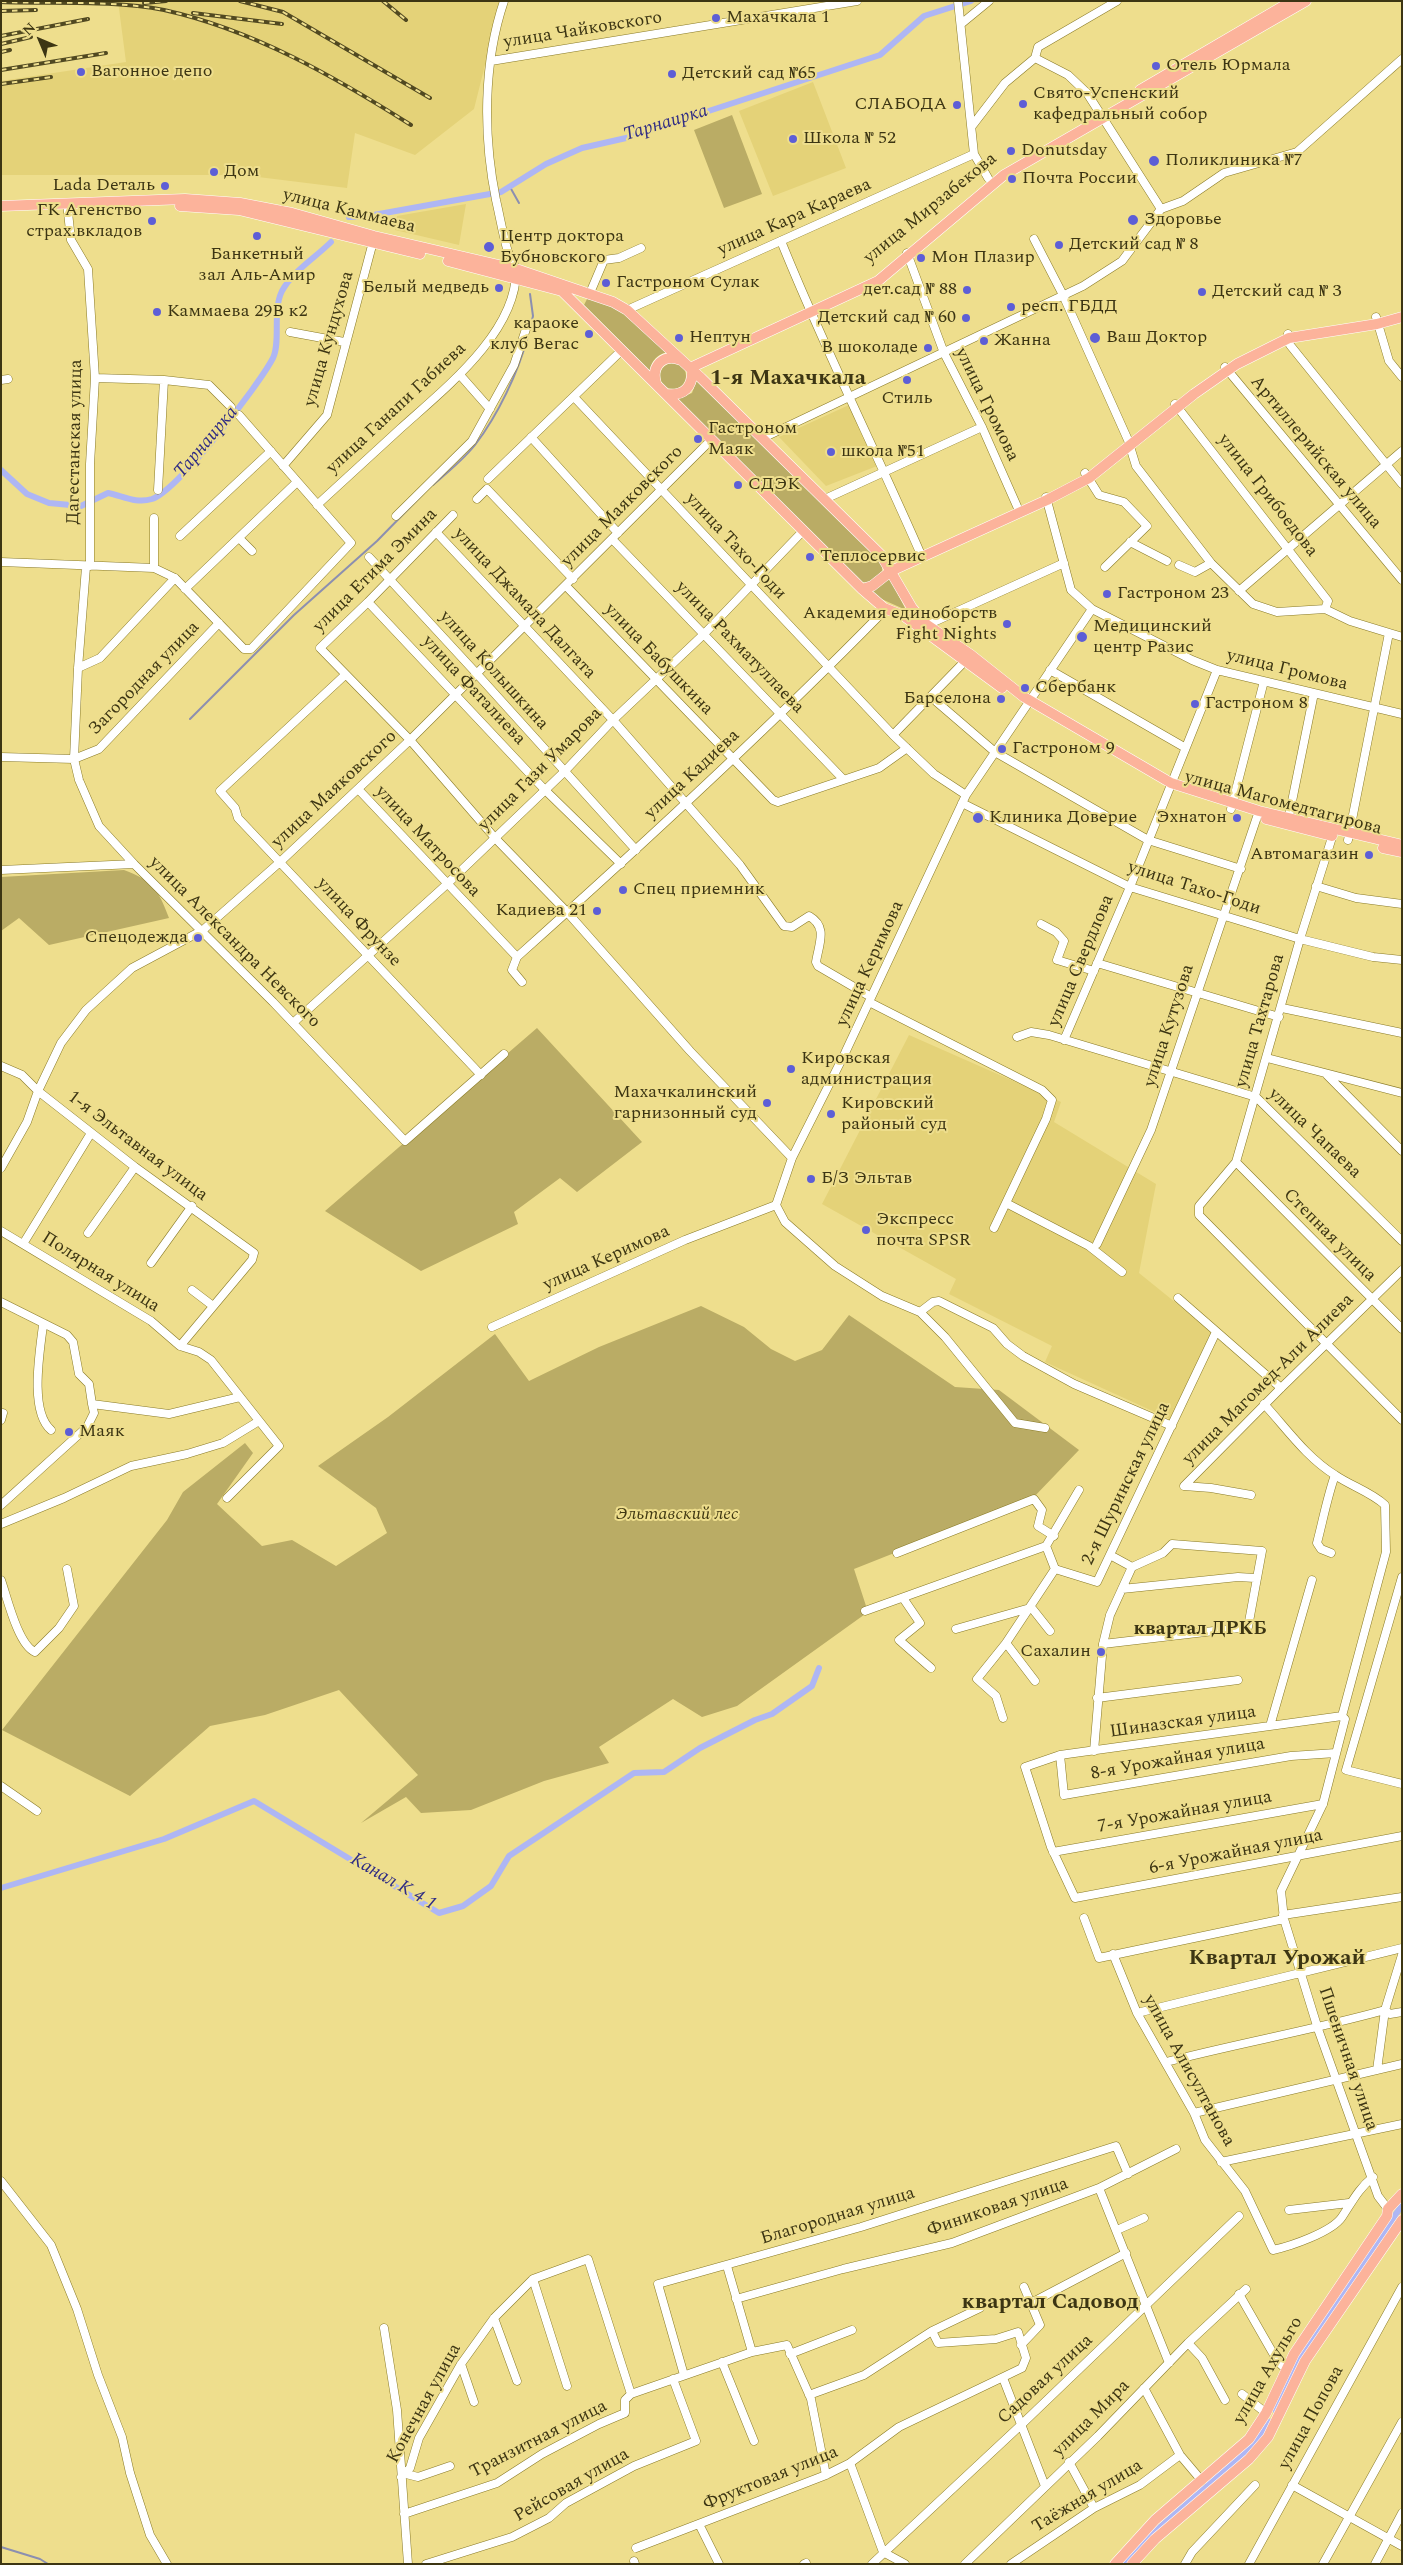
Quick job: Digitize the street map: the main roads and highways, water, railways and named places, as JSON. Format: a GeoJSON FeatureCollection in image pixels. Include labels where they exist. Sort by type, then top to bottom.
{"type":"FeatureCollection","features":[{"type":"Feature","properties":{"kind":"main road","name":"улица Мирзабекова"},"geometry":{"type":"LineString","coordinates":[[687,365],[878,281],[992,183],[1292,1]]}},
{"type":"Feature","properties":{"kind":"main road","name":"улица Мирзабекова"},"geometry":{"type":"LineString","coordinates":[[908,255],[988,178],[1101,117],[1306,1]]}},
{"type":"Feature","properties":{"kind":"main road","name":"улица Каммаева"},"geometry":{"type":"LineString","coordinates":[[1,206],[184,206],[239,210],[374,239],[515,273],[563,288]]}},
{"type":"Feature","properties":{"kind":"main road","name":"улица Каммаева"},"geometry":{"type":"LineString","coordinates":[[1,212],[68,206]]}},
{"type":"Feature","properties":{"kind":"main road","name":"улица Магомедтагирова"},"geometry":{"type":"LineString","coordinates":[[563,288],[590,293],[627,310],[763,438],[881,555],[912,608],[927,625],[1029,704],[1170,786],[1258,814],[1349,836],[1402,852]]}},
{"type":"Feature","properties":{"kind":"main road"},"geometry":{"type":"LineString","coordinates":[[563,288],[622,350],[667,394],[683,392],[693,379],[687,365],[667,358],[660,362],[654,376],[656,383]]}},
{"type":"Feature","properties":{"kind":"main road"},"geometry":{"type":"LineString","coordinates":[[1376,320],[1402,311]]}},
{"type":"Feature","properties":{"kind":"main road"},"geometry":{"type":"LineString","coordinates":[[862,589],[872,586],[890,569],[1047,498],[1087,475],[1226,369],[1288,336],[1402,317]]}},
{"type":"Feature","properties":{"kind":"main road","name":"улица Магомедтагирова"},"geometry":{"type":"LineString","coordinates":[[667,394],[862,589],[884,608],[904,616],[968,658]]}},
{"type":"Feature","properties":{"kind":"main road","name":"улица Магомедтагирова"},"geometry":{"type":"LineString","coordinates":[[1349,836],[1402,845]]}},
{"type":"Feature","properties":{"kind":"main road","name":"улица Ахульго"},"geometry":{"type":"LineString","coordinates":[[1115,2564],[1155,2520],[1202,2481],[1249,2438],[1266,2413],[1286,2369],[1387,2216],[1388,2209],[1402,2194]]}},
{"type":"Feature","properties":{"kind":"main road"},"geometry":{"type":"LineString","coordinates":[[1132,2564],[1155,2539],[1249,2459],[1268,2437],[1305,2361],[1402,2219],[1388,2209]]}},
{"type":"Feature","properties":{"kind":"waterway","name":"Тарнаирка"},"geometry":{"type":"LineString","coordinates":[[349,217],[368,216],[501,192],[546,164],[582,148],[626,138],[880,55],[924,16],[971,1]]}},
{"type":"Feature","properties":{"kind":"waterway"},"geometry":{"type":"LineString","coordinates":[[510,187],[519,203]]}},
{"type":"Feature","properties":{"kind":"waterway","name":"Тарнаирка"},"geometry":{"type":"LineString","coordinates":[[1,470],[27,494],[49,503],[81,506],[108,493],[140,501],[152,499],[164,491],[198,458],[265,371],[275,351],[279,299],[282,291],[292,277],[331,242]]}},
{"type":"Feature","properties":{"kind":"waterway"},"geometry":{"type":"LineString","coordinates":[[530,294],[533,316],[530,329]]}},
{"type":"Feature","properties":{"kind":"waterway"},"geometry":{"type":"LineString","coordinates":[[433,485],[470,451],[492,421],[513,379],[528,336]]}},
{"type":"Feature","properties":{"kind":"waterway"},"geometry":{"type":"LineString","coordinates":[[190,719],[294,615],[377,541],[424,493]]}},
{"type":"Feature","properties":{"kind":"waterway","name":"Канал К 4 1"},"geometry":{"type":"LineString","coordinates":[[1,1888],[164,1839],[254,1801],[439,1913],[463,1906],[491,1886],[509,1856],[634,1773],[664,1772],[700,1748],[755,1720],[772,1714],[812,1686],[819,1668]]}},
{"type":"Feature","properties":{"kind":"waterway"},"geometry":{"type":"LineString","coordinates":[[1276,2411],[1296,2363],[1402,2205]]}},
{"type":"Feature","properties":{"kind":"waterway"},"geometry":{"type":"LineString","coordinates":[[1125,2564],[1151,2535],[1253,2446],[1270,2422]]}},
{"type":"Feature","properties":{"kind":"waterway","name":"Тарнаирка"},"geometry":{"type":"LineString","coordinates":[[1,2547],[40,2559],[48,2564]]}},
{"type":"Feature","properties":{"kind":"railway"},"geometry":{"type":"LineString","coordinates":[[144,3],[166,1]]}},
{"type":"Feature","properties":{"kind":"railway"},"geometry":{"type":"LineString","coordinates":[[240,1],[283,12],[430,98]]}},
{"type":"Feature","properties":{"kind":"railway"},"geometry":{"type":"LineString","coordinates":[[383,1],[406,20]]}},
{"type":"Feature","properties":{"kind":"railway"},"geometry":{"type":"LineString","coordinates":[[1,2],[124,5],[164,10],[197,19],[230,30],[293,57],[411,125]]}},
{"type":"Feature","properties":{"kind":"railway"},"geometry":{"type":"LineString","coordinates":[[1,11],[36,10]]}},
{"type":"Feature","properties":{"kind":"railway"},"geometry":{"type":"LineString","coordinates":[[193,13],[282,24]]}},
{"type":"Feature","properties":{"kind":"railway"},"geometry":{"type":"LineString","coordinates":[[1,36],[88,19]]}},
{"type":"Feature","properties":{"kind":"railway"},"geometry":{"type":"LineString","coordinates":[[1,44],[31,37]]}},
{"type":"Feature","properties":{"kind":"railway"},"geometry":{"type":"LineString","coordinates":[[1,52],[10,50]]}},
{"type":"Feature","properties":{"kind":"railway"},"geometry":{"type":"LineString","coordinates":[[1,70],[106,53]]}},
{"type":"Feature","properties":{"kind":"railway"},"geometry":{"type":"LineString","coordinates":[[1,84],[51,77]]}},
{"type":"Feature","properties":{"kind":"place","name":"Махачкала 1"},"geometry":{"type":"Point","coordinates":[716,18]}},
{"type":"Feature","properties":{"kind":"place","name":"Отель Юрмала"},"geometry":{"type":"Point","coordinates":[1156,66]}},
{"type":"Feature","properties":{"kind":"place","name":"Вагонное депо"},"geometry":{"type":"Point","coordinates":[81,72]}},
{"type":"Feature","properties":{"kind":"place","name":"Детский сад №65"},"geometry":{"type":"Point","coordinates":[672,74]}},
{"type":"Feature","properties":{"kind":"place","name":"Свято-Успенский кафедральный собор"},"geometry":{"type":"Point","coordinates":[1023,104]}},
{"type":"Feature","properties":{"kind":"place","name":"СЛАБОДА"},"geometry":{"type":"Point","coordinates":[957,105]}},
{"type":"Feature","properties":{"kind":"place","name":"Школа № 52"},"geometry":{"type":"Point","coordinates":[793,139]}},
{"type":"Feature","properties":{"kind":"place","name":"Donutsday"},"geometry":{"type":"Point","coordinates":[1011,151]}},
{"type":"Feature","properties":{"kind":"place","name":"Поликлиника №7"},"geometry":{"type":"Point","coordinates":[1154,161]}},
{"type":"Feature","properties":{"kind":"place","name":"Дом"},"geometry":{"type":"Point","coordinates":[214,172]}},
{"type":"Feature","properties":{"kind":"place","name":"Почта России"},"geometry":{"type":"Point","coordinates":[1012,179]}},
{"type":"Feature","properties":{"kind":"place","name":"Lada Dеталь"},"geometry":{"type":"Point","coordinates":[165,186]}},
{"type":"Feature","properties":{"kind":"place","name":"Здоровье"},"geometry":{"type":"Point","coordinates":[1133,220]}},
{"type":"Feature","properties":{"kind":"place","name":"ГК Агенство страх.вкладов"},"geometry":{"type":"Point","coordinates":[152,221]}},
{"type":"Feature","properties":{"kind":"place","name":"Банкетный зал Аль-Амир"},"geometry":{"type":"Point","coordinates":[257,236]}},
{"type":"Feature","properties":{"kind":"place","name":"Детский сад № 8"},"geometry":{"type":"Point","coordinates":[1059,245]}},
{"type":"Feature","properties":{"kind":"place","name":"Центр доктора Бубновского"},"geometry":{"type":"Point","coordinates":[489,247]}},
{"type":"Feature","properties":{"kind":"place","name":"Мон Плазир"},"geometry":{"type":"Point","coordinates":[921,258]}},
{"type":"Feature","properties":{"kind":"place","name":"Гастроном Сулак"},"geometry":{"type":"Point","coordinates":[606,283]}},
{"type":"Feature","properties":{"kind":"place","name":"Белый медведь"},"geometry":{"type":"Point","coordinates":[499,288]}},
{"type":"Feature","properties":{"kind":"place","name":"дет.сад № 88"},"geometry":{"type":"Point","coordinates":[967,290]}},
{"type":"Feature","properties":{"kind":"place","name":"Детский сад № 3"},"geometry":{"type":"Point","coordinates":[1202,292]}},
{"type":"Feature","properties":{"kind":"place","name":"респ. ГБДД"},"geometry":{"type":"Point","coordinates":[1011,307]}},
{"type":"Feature","properties":{"kind":"place","name":"Каммаева 29В к2"},"geometry":{"type":"Point","coordinates":[157,312]}},
{"type":"Feature","properties":{"kind":"place","name":"Детский сад № 60"},"geometry":{"type":"Point","coordinates":[966,318]}},
{"type":"Feature","properties":{"kind":"place","name":"караоке клуб Вегас"},"geometry":{"type":"Point","coordinates":[589,334]}},
{"type":"Feature","properties":{"kind":"place","name":"Нептун"},"geometry":{"type":"Point","coordinates":[679,338]}},
{"type":"Feature","properties":{"kind":"place","name":"Ваш Доктор"},"geometry":{"type":"Point","coordinates":[1095,338]}},
{"type":"Feature","properties":{"kind":"place","name":"Жанна"},"geometry":{"type":"Point","coordinates":[984,341]}},
{"type":"Feature","properties":{"kind":"place","name":"В шоколаде"},"geometry":{"type":"Point","coordinates":[928,348]}},
{"type":"Feature","properties":{"kind":"place","name":"Стиль"},"geometry":{"type":"Point","coordinates":[907,380]}},
{"type":"Feature","properties":{"kind":"place","name":"Гастроном Маяк"},"geometry":{"type":"Point","coordinates":[698,439]}},
{"type":"Feature","properties":{"kind":"place","name":"школа №51"},"geometry":{"type":"Point","coordinates":[831,452]}},
{"type":"Feature","properties":{"kind":"place","name":"СДЭК"},"geometry":{"type":"Point","coordinates":[738,485]}},
{"type":"Feature","properties":{"kind":"place","name":"Теплосервис"},"geometry":{"type":"Point","coordinates":[810,557]}},
{"type":"Feature","properties":{"kind":"place","name":"Гастроном 23"},"geometry":{"type":"Point","coordinates":[1107,594]}},
{"type":"Feature","properties":{"kind":"place","name":"Академия единоборств Fight Nights"},"geometry":{"type":"Point","coordinates":[1007,624]}},
{"type":"Feature","properties":{"kind":"place","name":"Медицинский центр Разис"},"geometry":{"type":"Point","coordinates":[1082,637]}},
{"type":"Feature","properties":{"kind":"place","name":"Сбербанк"},"geometry":{"type":"Point","coordinates":[1025,688]}},
{"type":"Feature","properties":{"kind":"place","name":"Барселона"},"geometry":{"type":"Point","coordinates":[1001,699]}},
{"type":"Feature","properties":{"kind":"place","name":"Гастроном 8"},"geometry":{"type":"Point","coordinates":[1195,704]}},
{"type":"Feature","properties":{"kind":"place","name":"Гастроном 9"},"geometry":{"type":"Point","coordinates":[1002,749]}},
{"type":"Feature","properties":{"kind":"place","name":"Клиника Доверие"},"geometry":{"type":"Point","coordinates":[978,818]}},
{"type":"Feature","properties":{"kind":"place","name":"Эхнатон"},"geometry":{"type":"Point","coordinates":[1237,818]}},
{"type":"Feature","properties":{"kind":"place","name":"Автомагазин"},"geometry":{"type":"Point","coordinates":[1369,855]}},
{"type":"Feature","properties":{"kind":"place","name":"Спец приемник"},"geometry":{"type":"Point","coordinates":[623,890]}},
{"type":"Feature","properties":{"kind":"place","name":"Кадиева 21"},"geometry":{"type":"Point","coordinates":[597,911]}},
{"type":"Feature","properties":{"kind":"place","name":"Спецодежда"},"geometry":{"type":"Point","coordinates":[198,938]}},
{"type":"Feature","properties":{"kind":"place","name":"Кировская администрация"},"geometry":{"type":"Point","coordinates":[791,1069]}},
{"type":"Feature","properties":{"kind":"place","name":"Махачкалинский гарнизонный суд"},"geometry":{"type":"Point","coordinates":[767,1103]}},
{"type":"Feature","properties":{"kind":"place","name":"Кировский районый суд"},"geometry":{"type":"Point","coordinates":[831,1114]}},
{"type":"Feature","properties":{"kind":"place","name":"Б/З Эльтав"},"geometry":{"type":"Point","coordinates":[811,1179]}},
{"type":"Feature","properties":{"kind":"place","name":"Экспресс почта SPSR"},"geometry":{"type":"Point","coordinates":[866,1230]}},
{"type":"Feature","properties":{"kind":"place","name":"Маяк"},"geometry":{"type":"Point","coordinates":[69,1432]}},
{"type":"Feature","properties":{"kind":"place","name":"Сахалин"},"geometry":{"type":"Point","coordinates":[1101,1652]}},
{"type":"Feature","properties":{"kind":"district","name":"1-я Махачкала"},"geometry":{"type":"Point","coordinates":[788,380]}},
{"type":"Feature","properties":{"kind":"district","name":"квартал ДРКБ"},"geometry":{"type":"Point","coordinates":[1200,1630]}},
{"type":"Feature","properties":{"kind":"district","name":"Квартал Урожай"},"geometry":{"type":"Point","coordinates":[1277,1960]}},
{"type":"Feature","properties":{"kind":"district","name":"квартал Садовод"},"geometry":{"type":"Point","coordinates":[1050,2304]}},
{"type":"Feature","properties":{"kind":"park label","name":"Эльтавский лес"},"geometry":{"type":"Point","coordinates":[677,1515]}}]}
